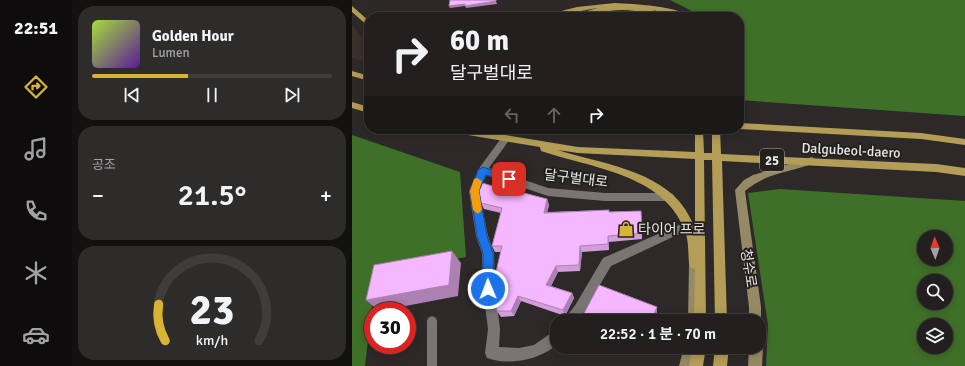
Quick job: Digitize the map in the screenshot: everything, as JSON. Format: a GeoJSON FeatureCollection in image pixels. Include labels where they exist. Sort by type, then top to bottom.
{"type":"FeatureCollection","features":[{"type":"Feature","properties":{"kind":"main road"},"geometry":{"type":"LineString","coordinates":[[559,12],[589,4],[638,2],[668,8],[677,12]]}},
{"type":"Feature","properties":{"kind":"main road"},"geometry":{"type":"LineString","coordinates":[[352,8],[364,20]]}},
{"type":"Feature","properties":{"kind":"main road"},"geometry":{"type":"LineString","coordinates":[[591,12],[617,8],[651,12]]}},
{"type":"Feature","properties":{"kind":"main road"},"geometry":{"type":"LineString","coordinates":[[352,73],[364,77]]}},
{"type":"Feature","properties":{"kind":"main road"},"geometry":{"type":"LineString","coordinates":[[352,104],[364,108]]}},
{"type":"Feature","properties":{"kind":"main road","name":"Dalgubeol-daero"},"geometry":{"type":"LineString","coordinates":[[744,125],[921,136],[965,142]]}},
{"type":"Feature","properties":{"kind":"main road","name":"Dalgubeol-daero"},"geometry":{"type":"LineString","coordinates":[[478,134],[578,150],[936,168],[965,172]]}},
{"type":"Feature","properties":{"kind":"main road"},"geometry":{"type":"LineString","coordinates":[[699,134],[700,314]]}},
{"type":"Feature","properties":{"kind":"main road"},"geometry":{"type":"LineString","coordinates":[[716,134],[721,314]]}},
{"type":"Feature","properties":{"kind":"main road"},"geometry":{"type":"LineString","coordinates":[[523,141],[555,153],[625,173],[651,185],[669,197],[683,216],[691,231],[695,264],[694,314]]}},
{"type":"Feature","properties":{"kind":"main road","name":"청수로"},"geometry":{"type":"LineString","coordinates":[[755,314],[740,190],[749,180],[768,172],[796,168],[812,161]]}},
{"type":"Feature","properties":{"kind":"main road"},"geometry":{"type":"LineString","coordinates":[[686,366],[689,354]]}},
{"type":"Feature","properties":{"kind":"main road"},"geometry":{"type":"LineString","coordinates":[[696,366],[698,354]]}},
{"type":"Feature","properties":{"kind":"main road"},"geometry":{"type":"LineString","coordinates":[[720,366],[721,354]]}},
{"type":"Feature","properties":{"kind":"main road"},"geometry":{"type":"LineString","coordinates":[[754,366],[755,354]]}},
{"type":"Feature","properties":{"kind":"street"},"geometry":{"type":"LineString","coordinates":[[506,139],[483,170],[474,191],[482,236],[488,253],[488,289],[494,329],[492,353],[525,355],[548,346],[550,344]]}},
{"type":"Feature","properties":{"kind":"street","name":"달구벌대로"},"geometry":{"type":"LineString","coordinates":[[483,170],[548,192],[605,197],[669,197]]}},
{"type":"Feature","properties":{"kind":"street"},"geometry":{"type":"LineString","coordinates":[[575,314],[607,262],[688,225]]}},
{"type":"Feature","properties":{"kind":"lane"},"geometry":{"type":"LineString","coordinates":[[432,321],[432,366]]}},
{"type":"Feature","properties":{"kind":"shaded area"},"geometry":{"type":"Polygon","coordinates":[[[352,25],[364,40],[364,61],[352,58],[352,25]]]}},
{"type":"Feature","properties":{"kind":"green space"},"geometry":{"type":"Polygon","coordinates":[[[670,0],[965,0],[965,116],[744,100],[744,12],[694,12],[670,0]]]}},
{"type":"Feature","properties":{"kind":"green space"},"geometry":{"type":"Polygon","coordinates":[[[352,135],[460,172],[466,257],[376,273],[373,302],[364,302],[364,354],[366,354],[365,366],[352,366],[352,135]]]}},
{"type":"Feature","properties":{"kind":"green space"},"geometry":{"type":"Polygon","coordinates":[[[780,189],[965,201],[965,366],[766,366],[768,325],[748,193],[780,189]]]}},
{"type":"Feature","properties":{"kind":"building"},"geometry":{"type":"Polygon","coordinates":[[[450,0],[496,1],[465,6],[465,4],[449,6],[450,0]]]}},
{"type":"Feature","properties":{"kind":"building"},"geometry":{"type":"Polygon","coordinates":[[[479,182],[523,195],[524,193],[547,199],[544,213],[609,210],[609,212],[641,211],[642,233],[608,236],[608,244],[580,246],[579,265],[556,266],[546,285],[572,293],[563,310],[518,296],[511,311],[497,311],[493,285],[502,246],[492,246],[502,208],[481,203],[477,185],[479,182]]]}},
{"type":"Feature","properties":{"kind":"building"},"geometry":{"type":"Polygon","coordinates":[[[452,251],[449,285],[366,300],[374,265],[452,251]]]}},
{"type":"Feature","properties":{"kind":"building"},"geometry":{"type":"Polygon","coordinates":[[[599,285],[657,307],[654,314],[584,314],[599,285]]]}},
{"type":"Feature","properties":{"kind":"slow traffic"},"geometry":{"type":"LineString","coordinates":[[477,181],[474,191],[478,210]]}},
{"type":"Feature","properties":{"kind":"place","name":"타이어 프로"},"geometry":{"type":"Point","coordinates":[626,229]}},
{"type":"Feature","properties":{"kind":"route"},"geometry":{"type":"LineString","coordinates":[[488,289],[488,253],[482,236],[474,191],[483,170],[509,179]]}}]}
